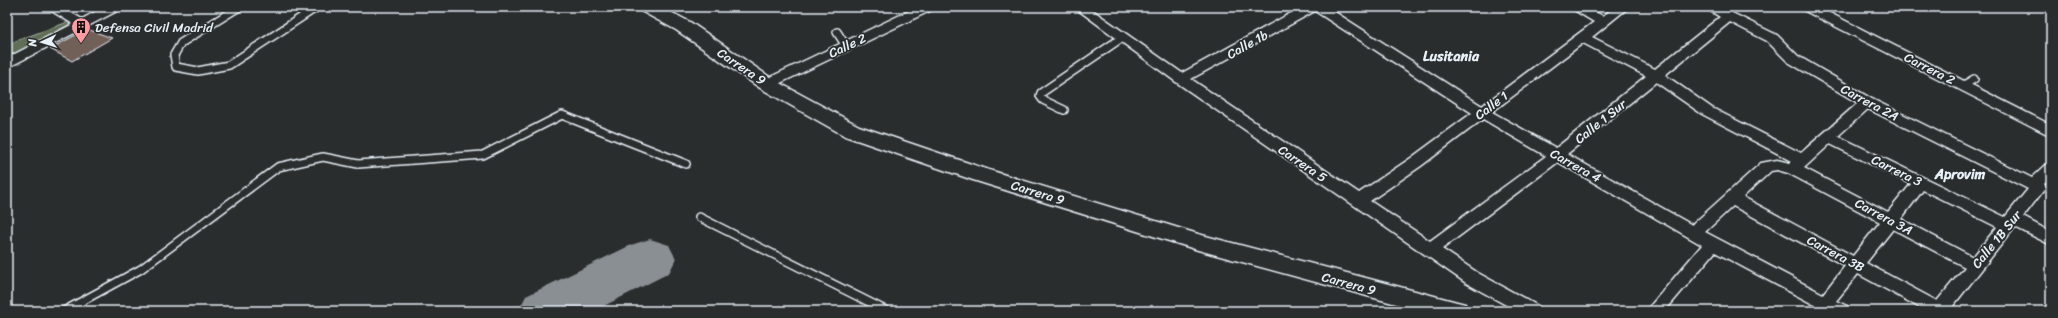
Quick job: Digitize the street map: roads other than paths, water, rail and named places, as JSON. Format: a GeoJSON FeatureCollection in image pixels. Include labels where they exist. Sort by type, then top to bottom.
{"type":"FeatureCollection","features":[{"type":"Feature","properties":{"kind":"street"},"geometry":{"type":"LineString","coordinates":[[51,7],[81,23]]}},
{"type":"Feature","properties":{"kind":"street"},"geometry":{"type":"LineString","coordinates":[[7,64],[81,23],[114,7]]}},
{"type":"Feature","properties":{"kind":"street","name":"Carrera 9"},"geometry":{"type":"LineString","coordinates":[[647,7],[682,26],[767,84],[852,131],[981,175],[1198,242],[1457,311]]}},
{"type":"Feature","properties":{"kind":"street","name":"Calle 2"},"geometry":{"type":"LineString","coordinates":[[767,84],[928,7]]}},
{"type":"Feature","properties":{"kind":"street","name":"Carrera 5"},"geometry":{"type":"LineString","coordinates":[[1080,7],[1181,79],[1472,278],[1532,311]]}},
{"type":"Feature","properties":{"kind":"street","name":"Calle 1b"},"geometry":{"type":"LineString","coordinates":[[1181,79],[1312,7]]}},
{"type":"Feature","properties":{"kind":"street","name":"Carrera 4"},"geometry":{"type":"LineString","coordinates":[[1318,7],[1482,112],[1714,244],[1841,311]]}},
{"type":"Feature","properties":{"kind":"street"},"geometry":{"type":"LineString","coordinates":[[1575,7],[1602,21]]}},
{"type":"Feature","properties":{"kind":"street","name":"Calle 1"},"geometry":{"type":"LineString","coordinates":[[1358,200],[1416,162],[1602,21],[1623,7]]}},
{"type":"Feature","properties":{"kind":"street","name":"Carrera 2A"},"geometry":{"type":"LineString","coordinates":[[1710,7],[1772,38],[1792,59],[1867,102],[2042,187]]}},
{"type":"Feature","properties":{"kind":"street","name":"Carrera 2"},"geometry":{"type":"LineString","coordinates":[[1808,7],[1969,82],[2051,131]]}},
{"type":"Feature","properties":{"kind":"street","name":"Calle 1 Sur"},"geometry":{"type":"LineString","coordinates":[[1430,249],[1557,155],[1657,76],[1728,17]]}},
{"type":"Feature","properties":{"kind":"street","name":"Carrera 3A"},"geometry":{"type":"LineString","coordinates":[[1582,37],[1657,76],[1707,111],[1797,165],[1975,266]]}},
{"type":"Feature","properties":{"kind":"street"},"geometry":{"type":"LineString","coordinates":[[1694,232],[1766,167],[1777,165],[1797,165],[1867,102]]}},
{"type":"Feature","properties":{"kind":"street","name":"Carrera 3"},"geometry":{"type":"LineString","coordinates":[[1828,137],[1921,182],[2051,239]]}},
{"type":"Feature","properties":{"kind":"street","name":"Calle 1B Sur"},"geometry":{"type":"LineString","coordinates":[[1939,310],[2010,222],[2042,187],[2051,169]]}},
{"type":"Feature","properties":{"kind":"street"},"geometry":{"type":"LineString","coordinates":[[1825,303],[1857,264],[1890,219],[1921,182]]}},
{"type":"Feature","properties":{"kind":"street","name":"Carrera 3B"},"geometry":{"type":"LineString","coordinates":[[1732,198],[1857,264],[1939,310]]}},
{"type":"Feature","properties":{"kind":"street"},"geometry":{"type":"LineString","coordinates":[[1655,311],[1714,244]]}},
{"type":"Feature","properties":{"kind":"lane"},"geometry":{"type":"LineString","coordinates":[[239,7],[181,43],[174,55],[176,67],[198,71],[229,65],[317,7]]}},
{"type":"Feature","properties":{"kind":"lane"},"geometry":{"type":"LineString","coordinates":[[837,32],[846,46]]}},
{"type":"Feature","properties":{"kind":"lane"},"geometry":{"type":"LineString","coordinates":[[1064,110],[1043,100],[1040,96],[1041,93],[1123,37]]}},
{"type":"Feature","properties":{"kind":"lane"},"geometry":{"type":"LineString","coordinates":[[64,311],[141,269],[278,168],[322,157],[358,164],[483,155],[562,115],[686,164]]}},
{"type":"Feature","properties":{"kind":"lane"},"geometry":{"type":"LineString","coordinates":[[699,217],[887,311]]}},
{"type":"Feature","properties":{"kind":"place","name":"Defensa Civil Madrid"},"geometry":{"type":"Point","coordinates":[81,44]}},
{"type":"Feature","properties":{"kind":"district","name":"Lusitania"},"geometry":{"type":"Point","coordinates":[1451,56]}},
{"type":"Feature","properties":{"kind":"district","name":"Aprovim"},"geometry":{"type":"Point","coordinates":[1960,174]}}]}
